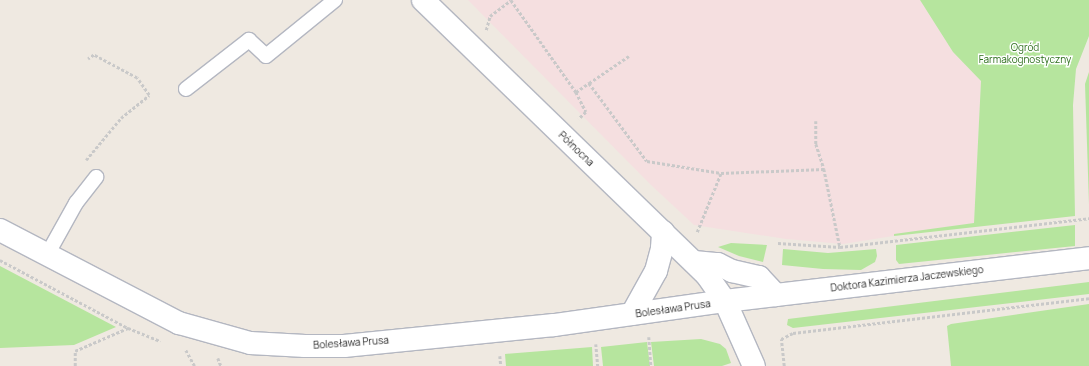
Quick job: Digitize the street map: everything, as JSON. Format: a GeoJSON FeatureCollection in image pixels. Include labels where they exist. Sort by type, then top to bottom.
{"type":"FeatureCollection","features":[{"type":"Feature","properties":{"kind":"street","name":"Północna"},"geometry":{"type":"LineString","coordinates":[[423,0],[694,262],[713,283],[725,301],[754,366]]}},
{"type":"Feature","properties":{"kind":"street","name":"Bolesława Prusa"},"geometry":{"type":"LineString","coordinates":[[0,230],[179,323],[221,336],[269,345],[344,346],[554,325],[725,301]]}},
{"type":"Feature","properties":{"kind":"street"},"geometry":{"type":"LineString","coordinates":[[632,314],[656,271],[662,248],[663,232]]}},
{"type":"Feature","properties":{"kind":"street","name":"Doktora Kazimierza Jaczewskiego"},"geometry":{"type":"LineString","coordinates":[[725,301],[1089,258]]}},
{"type":"Feature","properties":{"kind":"street"},"geometry":{"type":"LineString","coordinates":[[694,262],[718,264],[732,271],[759,277],[776,295]]}},
{"type":"Feature","properties":{"kind":"lane"},"geometry":{"type":"LineString","coordinates":[[186,89],[249,40],[266,56],[334,0]]}},
{"type":"Feature","properties":{"kind":"lane"},"geometry":{"type":"LineString","coordinates":[[47,255],[76,203],[96,178]]}},
{"type":"Feature","properties":{"kind":"path"},"geometry":{"type":"LineString","coordinates":[[485,32],[490,16],[511,0],[576,92],[586,112],[575,124]]}},
{"type":"Feature","properties":{"kind":"path"},"geometry":{"type":"LineString","coordinates":[[83,164],[121,118],[149,95],[137,78],[94,55],[88,59]]}},
{"type":"Feature","properties":{"kind":"path"},"geometry":{"type":"LineString","coordinates":[[576,92],[629,56]]}},
{"type":"Feature","properties":{"kind":"path"},"geometry":{"type":"LineString","coordinates":[[589,83],[647,161],[721,173],[824,169]]}},
{"type":"Feature","properties":{"kind":"path"},"geometry":{"type":"LineString","coordinates":[[816,121],[816,144],[824,169],[840,247]]}},
{"type":"Feature","properties":{"kind":"path"},"geometry":{"type":"LineString","coordinates":[[696,233],[721,173]]}},
{"type":"Feature","properties":{"kind":"path"},"geometry":{"type":"LineString","coordinates":[[778,243],[840,247],[1089,218]]}},
{"type":"Feature","properties":{"kind":"path"},"geometry":{"type":"LineString","coordinates":[[784,366],[781,339],[793,333],[1089,298]]}},
{"type":"Feature","properties":{"kind":"path"},"geometry":{"type":"LineString","coordinates":[[75,366],[75,351],[128,328]]}},
{"type":"Feature","properties":{"kind":"path"},"geometry":{"type":"LineString","coordinates":[[648,338],[651,366]]}},
{"type":"Feature","properties":{"kind":"path"},"geometry":{"type":"LineString","coordinates":[[596,344],[598,366]]}},
{"type":"Feature","properties":{"kind":"path"},"geometry":{"type":"LineString","coordinates":[[186,350],[195,366]]}},
{"type":"Feature","properties":{"kind":"path"},"geometry":{"type":"LineString","coordinates":[[216,356],[221,366]]}},
{"type":"Feature","properties":{"kind":"path"},"geometry":{"type":"LineString","coordinates":[[500,356],[501,366]]}},
{"type":"Feature","properties":{"kind":"shaded area"},"geometry":{"type":"Polygon","coordinates":[[[468,0],[920,0],[953,52],[981,81],[974,223],[843,244],[786,239],[694,225],[650,184],[468,0]]]}},
{"type":"Feature","properties":{"kind":"green space","name":"Ogród Farmakognostyczny"},"geometry":{"type":"Polygon","coordinates":[[[920,0],[1089,0],[1089,36],[1076,69],[1073,105],[1075,216],[894,236],[894,234],[974,223],[981,81],[953,52],[920,0]]]}},
{"type":"Feature","properties":{"kind":"green space"},"geometry":{"type":"Polygon","coordinates":[[[1089,72],[1089,204],[1085,84],[1089,72]]]}},
{"type":"Feature","properties":{"kind":"green space"},"geometry":{"type":"Polygon","coordinates":[[[1075,225],[1075,246],[899,264],[896,260],[896,245],[1075,225]]]}},
{"type":"Feature","properties":{"kind":"green space"},"geometry":{"type":"Polygon","coordinates":[[[731,243],[767,245],[763,262],[739,256],[718,247],[731,243]]]}},
{"type":"Feature","properties":{"kind":"green space"},"geometry":{"type":"Polygon","coordinates":[[[783,249],[828,253],[876,249],[877,256],[875,262],[861,270],[823,269],[782,265],[783,249]]]}},
{"type":"Feature","properties":{"kind":"green space"},"geometry":{"type":"Polygon","coordinates":[[[0,266],[116,327],[74,345],[0,348],[0,266]]]}},
{"type":"Feature","properties":{"kind":"green space"},"geometry":{"type":"Polygon","coordinates":[[[1089,282],[1089,294],[793,328],[787,325],[788,319],[1089,282]]]}},
{"type":"Feature","properties":{"kind":"green space"},"geometry":{"type":"Polygon","coordinates":[[[1089,304],[1089,366],[951,366],[947,326],[951,324],[1089,304]]]}},
{"type":"Feature","properties":{"kind":"green space"},"geometry":{"type":"Polygon","coordinates":[[[701,339],[720,344],[726,349],[731,363],[722,366],[654,366],[651,342],[701,339]]]}},
{"type":"Feature","properties":{"kind":"green space"},"geometry":{"type":"Polygon","coordinates":[[[647,342],[650,366],[603,366],[601,347],[647,342]]]}},
{"type":"Feature","properties":{"kind":"green space"},"geometry":{"type":"Polygon","coordinates":[[[592,347],[593,366],[506,366],[505,354],[592,347]]]}}]}
